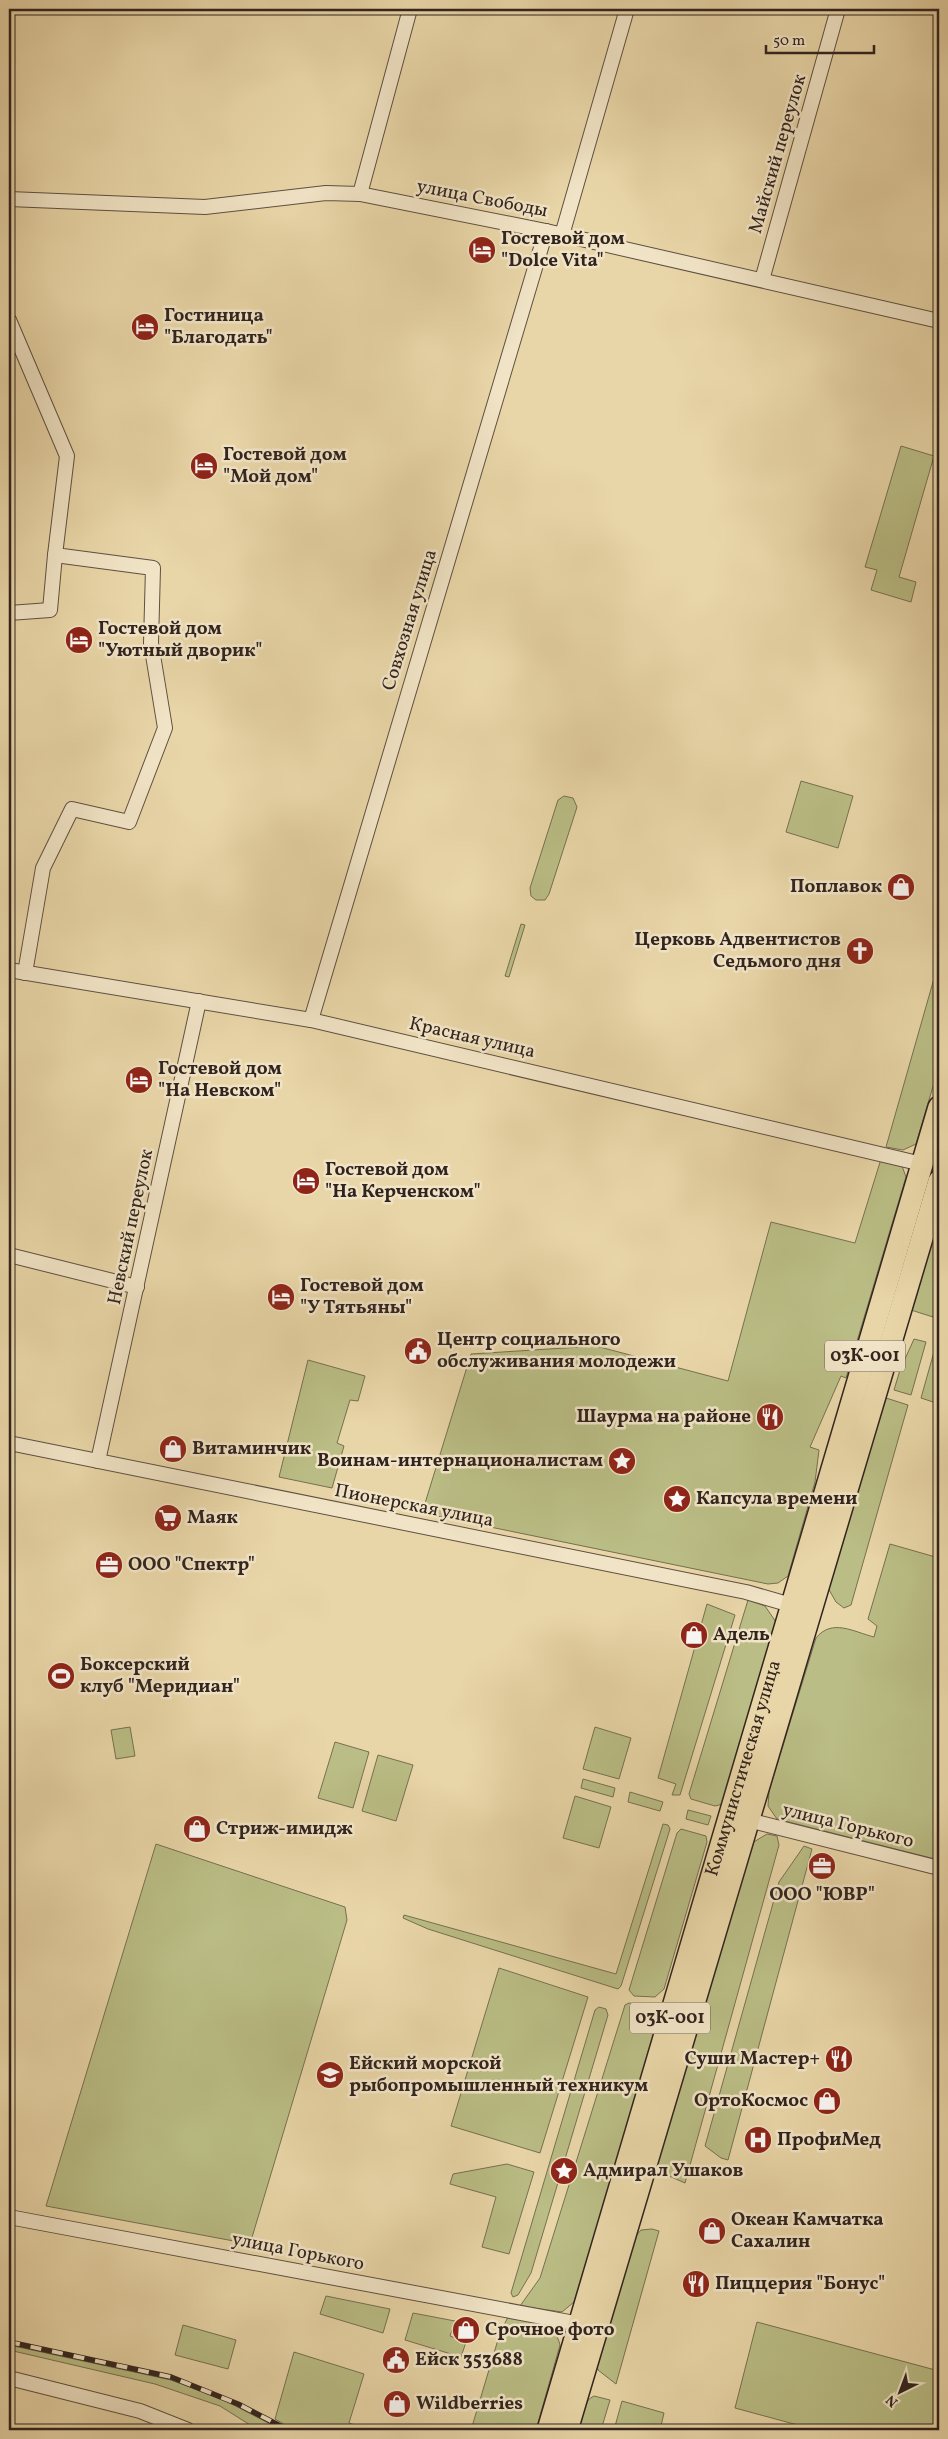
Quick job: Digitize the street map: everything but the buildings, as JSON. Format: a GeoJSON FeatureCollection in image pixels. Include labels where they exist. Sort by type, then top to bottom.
{"type":"FeatureCollection","features":[{"type":"Feature","properties":{"kind":"main road","name":"Коммунистическая улица"},"geometry":{"type":"LineString","coordinates":[[567,2430],[748,1820],[801,1608],[939,1107]]}},
{"type":"Feature","properties":{"kind":"main road","name":"Коммунистическая улица"},"geometry":{"type":"LineString","coordinates":[[548,2430],[801,1608],[939,1181]]}},
{"type":"Feature","properties":{"kind":"street"},"geometry":{"type":"LineString","coordinates":[[360,194],[410,9]]}},
{"type":"Feature","properties":{"kind":"street"},"geometry":{"type":"LineString","coordinates":[[562,235],[628,9]]}},
{"type":"Feature","properties":{"kind":"street","name":"Майский переулок"},"geometry":{"type":"LineString","coordinates":[[762,280],[838,9]]}},
{"type":"Feature","properties":{"kind":"street","name":"улица Свободы"},"geometry":{"type":"LineString","coordinates":[[9,199],[205,207],[326,193],[360,194],[546,231],[939,321]]}},
{"type":"Feature","properties":{"kind":"street","name":"Совхозная улица"},"geometry":{"type":"LineString","coordinates":[[311,1020],[546,231]]}},
{"type":"Feature","properties":{"kind":"street"},"geometry":{"type":"LineString","coordinates":[[9,320],[67,456],[50,610],[9,613]]}},
{"type":"Feature","properties":{"kind":"street"},"geometry":{"type":"LineString","coordinates":[[25,973],[43,868],[72,809],[129,822],[165,728],[151,642],[153,568],[55,555]]}},
{"type":"Feature","properties":{"kind":"street","name":"Красная улица"},"geometry":{"type":"LineString","coordinates":[[9,970],[311,1020],[922,1164]]}},
{"type":"Feature","properties":{"kind":"street","name":"Невский переулок"},"geometry":{"type":"LineString","coordinates":[[98,1461],[199,1001]]}},
{"type":"Feature","properties":{"kind":"street"},"geometry":{"type":"LineString","coordinates":[[9,1255],[137,1287]]}},
{"type":"Feature","properties":{"kind":"street","name":"Пионерская улица"},"geometry":{"type":"LineString","coordinates":[[9,1443],[736,1590],[801,1608]]}},
{"type":"Feature","properties":{"kind":"street","name":"улица Горького"},"geometry":{"type":"LineString","coordinates":[[748,1820],[939,1868]]}},
{"type":"Feature","properties":{"kind":"street","name":"улица Горького"},"geometry":{"type":"LineString","coordinates":[[9,2217],[580,2324]]}},
{"type":"Feature","properties":{"kind":"street"},"geometry":{"type":"LineString","coordinates":[[9,2378],[140,2411],[188,2430]]}},
{"type":"Feature","properties":{"kind":"green space"},"geometry":{"type":"Polygon","coordinates":[[[901,446],[934,456],[899,577],[916,582],[911,602],[871,590],[877,570],[865,567],[901,446]]]}},
{"type":"Feature","properties":{"kind":"green space"},"geometry":{"type":"Polygon","coordinates":[[[801,781],[853,796],[838,848],[786,832],[801,781]]]}},
{"type":"Feature","properties":{"kind":"green space"},"geometry":{"type":"Polygon","coordinates":[[[564,796],[573,798],[577,807],[549,894],[545,900],[536,900],[531,896],[530,888],[558,800],[564,796]]]}},
{"type":"Feature","properties":{"kind":"green space"},"geometry":{"type":"Polygon","coordinates":[[[521,924],[525,925],[509,977],[505,976],[521,924]]]}},
{"type":"Feature","properties":{"kind":"green space"},"geometry":{"type":"Polygon","coordinates":[[[939,961],[939,1066],[916,1144],[903,1150],[886,1147],[939,961]]]}},
{"type":"Feature","properties":{"kind":"green space"},"geometry":{"type":"Polygon","coordinates":[[[881,1159],[902,1166],[906,1177],[846,1378],[841,1376],[810,1447],[819,1450],[815,1482],[788,1576],[778,1583],[768,1584],[422,1513],[471,1354],[596,1346],[728,1381],[771,1222],[855,1243],[881,1159]]]}},
{"type":"Feature","properties":{"kind":"green space"},"geometry":{"type":"Polygon","coordinates":[[[939,1212],[939,1295],[933,1317],[911,1310],[939,1212]]]}},
{"type":"Feature","properties":{"kind":"green space"},"geometry":{"type":"Polygon","coordinates":[[[939,1334],[939,1404],[921,1398],[939,1334]]]}},
{"type":"Feature","properties":{"kind":"green space"},"geometry":{"type":"Polygon","coordinates":[[[914,1339],[926,1342],[911,1395],[894,1390],[900,1370],[914,1339]]]}},
{"type":"Feature","properties":{"kind":"green space"},"geometry":{"type":"Polygon","coordinates":[[[308,1360],[365,1376],[358,1401],[350,1400],[337,1443],[344,1446],[332,1488],[279,1477],[308,1360]]]}},
{"type":"Feature","properties":{"kind":"green space"},"geometry":{"type":"Polygon","coordinates":[[[886,1398],[908,1405],[851,1605],[844,1608],[836,1602],[828,1588],[886,1398]]]}},
{"type":"Feature","properties":{"kind":"green space"},"geometry":{"type":"Polygon","coordinates":[[[890,1544],[939,1558],[939,1860],[777,1819],[768,1806],[769,1791],[816,1638],[822,1632],[836,1628],[844,1628],[874,1637],[877,1626],[868,1619],[890,1544]]]}},
{"type":"Feature","properties":{"kind":"green space"},"geometry":{"type":"Polygon","coordinates":[[[748,1600],[765,1606],[776,1622],[723,1804],[715,1806],[691,1799],[689,1794],[748,1600]]]}},
{"type":"Feature","properties":{"kind":"green space"},"geometry":{"type":"Polygon","coordinates":[[[707,1604],[735,1615],[680,1795],[672,1795],[676,1784],[658,1778],[707,1604]]]}},
{"type":"Feature","properties":{"kind":"green space"},"geometry":{"type":"Polygon","coordinates":[[[130,1727],[135,1756],[116,1759],[111,1730],[130,1727]]]}},
{"type":"Feature","properties":{"kind":"green space"},"geometry":{"type":"Polygon","coordinates":[[[595,1727],[631,1738],[619,1779],[583,1769],[595,1727]]]}},
{"type":"Feature","properties":{"kind":"green space"},"geometry":{"type":"Polygon","coordinates":[[[335,1742],[369,1752],[353,1808],[318,1798],[335,1742]]]}},
{"type":"Feature","properties":{"kind":"green space"},"geometry":{"type":"Polygon","coordinates":[[[378,1755],[413,1765],[396,1821],[362,1811],[378,1755]]]}},
{"type":"Feature","properties":{"kind":"green space"},"geometry":{"type":"Polygon","coordinates":[[[583,1779],[615,1788],[613,1797],[581,1788],[583,1779]]]}},
{"type":"Feature","properties":{"kind":"green space"},"geometry":{"type":"Polygon","coordinates":[[[630,1792],[663,1802],[660,1811],[628,1802],[630,1792]]]}},
{"type":"Feature","properties":{"kind":"green space"},"geometry":{"type":"Polygon","coordinates":[[[575,1796],[611,1807],[599,1848],[563,1838],[575,1796]]]}},
{"type":"Feature","properties":{"kind":"green space"},"geometry":{"type":"Polygon","coordinates":[[[688,1810],[711,1816],[708,1825],[686,1819],[688,1810]]]}},
{"type":"Feature","properties":{"kind":"green space"},"geometry":{"type":"Polygon","coordinates":[[[663,1824],[668,1825],[670,1829],[621,1986],[618,1989],[428,1929],[403,1918],[404,1915],[616,1974],[663,1824]]]}},
{"type":"Feature","properties":{"kind":"green space"},"geometry":{"type":"Polygon","coordinates":[[[681,1829],[706,1836],[707,1842],[664,1989],[655,1997],[634,1996],[629,1990],[677,1833],[681,1829]]]}},
{"type":"Feature","properties":{"kind":"green space"},"geometry":{"type":"Polygon","coordinates":[[[767,1834],[777,1836],[779,1845],[685,2183],[669,2176],[657,2165],[752,1843],[767,1834]]]}},
{"type":"Feature","properties":{"kind":"green space"},"geometry":{"type":"Polygon","coordinates":[[[156,1844],[345,1907],[347,1920],[250,2244],[46,2206],[156,1844]]]}},
{"type":"Feature","properties":{"kind":"green space"},"geometry":{"type":"Polygon","coordinates":[[[804,1846],[812,1849],[728,2160],[721,2158],[705,2146],[779,1882],[804,1846]]]}},
{"type":"Feature","properties":{"kind":"green space"},"geometry":{"type":"Polygon","coordinates":[[[499,1968],[588,1997],[540,2153],[451,2126],[499,1968]]]}},
{"type":"Feature","properties":{"kind":"green space"},"geometry":{"type":"Polygon","coordinates":[[[629,2003],[648,2008],[656,2015],[659,2024],[574,2302],[562,2312],[520,2306],[540,2278],[625,2005],[629,2003]]]}},
{"type":"Feature","properties":{"kind":"green space"},"geometry":{"type":"Polygon","coordinates":[[[599,2007],[606,2009],[608,2015],[531,2273],[518,2295],[513,2297],[511,2293],[595,2010],[599,2007]]]}},
{"type":"Feature","properties":{"kind":"green space"},"geometry":{"type":"Polygon","coordinates":[[[507,2164],[534,2172],[509,2254],[482,2247],[496,2197],[450,2184],[453,2174],[507,2164]]]}},
{"type":"Feature","properties":{"kind":"green space"},"geometry":{"type":"Polygon","coordinates":[[[652,2229],[659,2231],[616,2384],[598,2370],[597,2365],[635,2237],[641,2230],[652,2229]]]}},
{"type":"Feature","properties":{"kind":"green space"},"geometry":{"type":"Polygon","coordinates":[[[326,2296],[390,2309],[383,2333],[320,2314],[326,2296]]]}},
{"type":"Feature","properties":{"kind":"green space"},"geometry":{"type":"Polygon","coordinates":[[[413,2313],[455,2321],[450,2336],[466,2342],[461,2357],[405,2340],[413,2313]]]}},
{"type":"Feature","properties":{"kind":"green space"},"geometry":{"type":"Polygon","coordinates":[[[508,2317],[532,2321],[547,2327],[553,2331],[560,2345],[536,2430],[471,2430],[500,2333],[508,2317]]]}},
{"type":"Feature","properties":{"kind":"green space"},"geometry":{"type":"Polygon","coordinates":[[[757,2322],[939,2371],[939,2430],[816,2430],[735,2408],[757,2322]]]}},
{"type":"Feature","properties":{"kind":"green space"},"geometry":{"type":"Polygon","coordinates":[[[183,2325],[236,2340],[228,2369],[175,2355],[183,2325]]]}},
{"type":"Feature","properties":{"kind":"green space"},"geometry":{"type":"Polygon","coordinates":[[[9,2345],[171,2380],[222,2399],[282,2430],[258,2430],[220,2406],[155,2384],[9,2350],[9,2345]]]}},
{"type":"Feature","properties":{"kind":"green space"},"geometry":{"type":"Polygon","coordinates":[[[294,2352],[364,2374],[349,2423],[371,2430],[294,2430],[275,2419],[294,2352]]]}},
{"type":"Feature","properties":{"kind":"green space"},"geometry":{"type":"Polygon","coordinates":[[[594,2396],[610,2400],[601,2430],[578,2430],[585,2406],[590,2398],[594,2396]]]}},
{"type":"Feature","properties":{"kind":"green space"},"geometry":{"type":"Polygon","coordinates":[[[622,2401],[664,2413],[660,2430],[614,2430],[622,2401]]]}},
{"type":"Feature","properties":{"kind":"railway"},"geometry":{"type":"LineString","coordinates":[[9,2342],[171,2377],[238,2404],[288,2430]]}},
{"type":"Feature","properties":{"kind":"place","name":"Гостевой дом \"Dolce Vita\""},"geometry":{"type":"Point","coordinates":[482,250]}},
{"type":"Feature","properties":{"kind":"place","name":"Гостиница \"Благодать\""},"geometry":{"type":"Point","coordinates":[145,327]}},
{"type":"Feature","properties":{"kind":"place","name":"Гостевой дом \"Мой дом\""},"geometry":{"type":"Point","coordinates":[204,466]}},
{"type":"Feature","properties":{"kind":"place","name":"Гостевой дом \"Уютный дворик\""},"geometry":{"type":"Point","coordinates":[79,640]}},
{"type":"Feature","properties":{"kind":"place","name":"Поплавок"},"geometry":{"type":"Point","coordinates":[901,887]}},
{"type":"Feature","properties":{"kind":"place","name":"Церковь Адвентистов Седьмого дня"},"geometry":{"type":"Point","coordinates":[860,951]}},
{"type":"Feature","properties":{"kind":"place","name":"Гостевой дом \"На Невском\""},"geometry":{"type":"Point","coordinates":[139,1080]}},
{"type":"Feature","properties":{"kind":"place","name":"Гостевой дом \"На Керченском\""},"geometry":{"type":"Point","coordinates":[306,1181]}},
{"type":"Feature","properties":{"kind":"place","name":"Гостевой дом \"У Тятьяны\""},"geometry":{"type":"Point","coordinates":[281,1297]}},
{"type":"Feature","properties":{"kind":"place","name":"Центр социального обслуживания молодежи"},"geometry":{"type":"Point","coordinates":[418,1351]}},
{"type":"Feature","properties":{"kind":"place","name":"Шаурма на районе"},"geometry":{"type":"Point","coordinates":[770,1417]}},
{"type":"Feature","properties":{"kind":"place","name":"Витаминчик"},"geometry":{"type":"Point","coordinates":[173,1449]}},
{"type":"Feature","properties":{"kind":"place","name":"Воинам-интернационалистам"},"geometry":{"type":"Point","coordinates":[622,1461]}},
{"type":"Feature","properties":{"kind":"place","name":"Капсула времени"},"geometry":{"type":"Point","coordinates":[677,1499]}},
{"type":"Feature","properties":{"kind":"place","name":"Маяк"},"geometry":{"type":"Point","coordinates":[168,1518]}},
{"type":"Feature","properties":{"kind":"place","name":"ООО \"Спектр\""},"geometry":{"type":"Point","coordinates":[109,1565]}},
{"type":"Feature","properties":{"kind":"place","name":"Адель"},"geometry":{"type":"Point","coordinates":[694,1635]}},
{"type":"Feature","properties":{"kind":"place","name":"Боксерский клуб \"Меридиан\""},"geometry":{"type":"Point","coordinates":[61,1676]}},
{"type":"Feature","properties":{"kind":"place","name":"Стриж-имидж"},"geometry":{"type":"Point","coordinates":[197,1829]}},
{"type":"Feature","properties":{"kind":"place","name":"ООО \"ЮВР\""},"geometry":{"type":"Point","coordinates":[822,1866]}},
{"type":"Feature","properties":{"kind":"place","name":"Суши Мастер+"},"geometry":{"type":"Point","coordinates":[839,2059]}},
{"type":"Feature","properties":{"kind":"place","name":"Ейский морской рыбопромышленный техникум"},"geometry":{"type":"Point","coordinates":[330,2075]}},
{"type":"Feature","properties":{"kind":"place","name":"ОртоКосмос"},"geometry":{"type":"Point","coordinates":[827,2101]}},
{"type":"Feature","properties":{"kind":"place","name":"ПрофиМед"},"geometry":{"type":"Point","coordinates":[758,2140]}},
{"type":"Feature","properties":{"kind":"place","name":"Адмирал Ушаков"},"geometry":{"type":"Point","coordinates":[564,2171]}},
{"type":"Feature","properties":{"kind":"place","name":"Океан Камчатка Сахалин"},"geometry":{"type":"Point","coordinates":[712,2231]}},
{"type":"Feature","properties":{"kind":"place","name":"Пиццерия \"Бонус\""},"geometry":{"type":"Point","coordinates":[696,2284]}},
{"type":"Feature","properties":{"kind":"place","name":"Срочное фото"},"geometry":{"type":"Point","coordinates":[466,2330]}},
{"type":"Feature","properties":{"kind":"place","name":"Ейск 353688"},"geometry":{"type":"Point","coordinates":[396,2360]}},
{"type":"Feature","properties":{"kind":"place","name":"Wildberries"},"geometry":{"type":"Point","coordinates":[397,2404]}}]}
